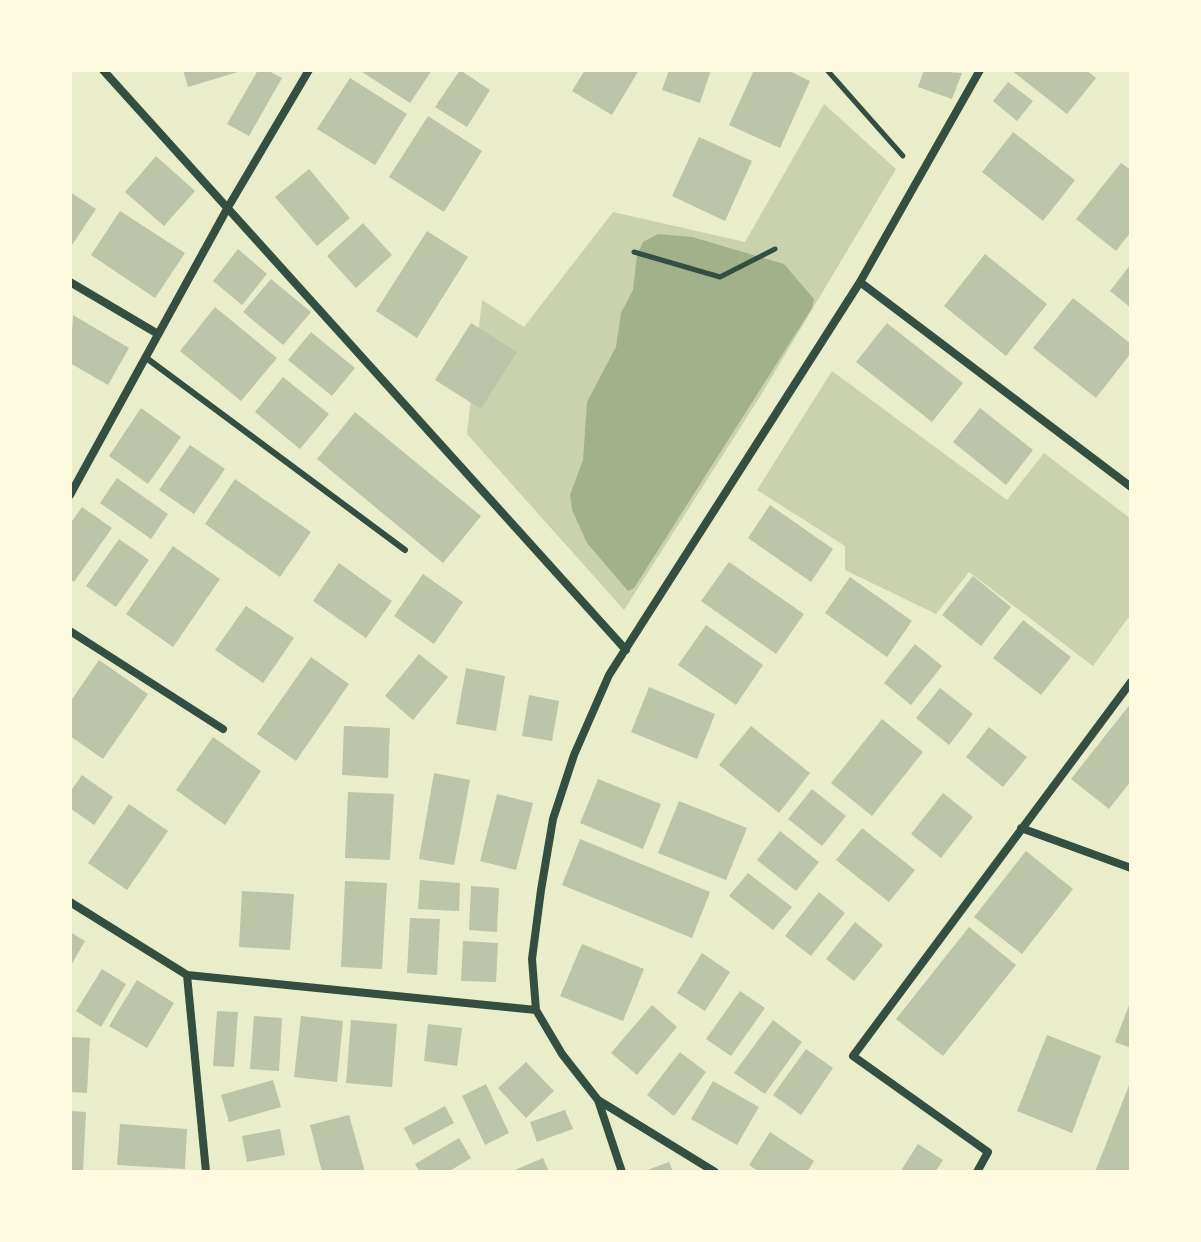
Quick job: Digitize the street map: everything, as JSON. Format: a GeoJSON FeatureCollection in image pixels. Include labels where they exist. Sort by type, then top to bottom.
{"type":"FeatureCollection","features":[{"type":"Feature","properties":{"kind":"street"},"geometry":{"type":"LineString","coordinates":[[103,70],[510,517],[626,650]]}},
{"type":"Feature","properties":{"kind":"street"},"geometry":{"type":"LineString","coordinates":[[70,495],[227,209],[309,70]]}},
{"type":"Feature","properties":{"kind":"street"},"geometry":{"type":"LineString","coordinates":[[622,1172],[598,1100],[562,1054],[536,1010],[532,959],[553,819],[574,755],[609,675],[860,282],[980,70]]}},
{"type":"Feature","properties":{"kind":"street"},"geometry":{"type":"LineString","coordinates":[[70,282],[158,334]]}},
{"type":"Feature","properties":{"kind":"street"},"geometry":{"type":"LineString","coordinates":[[860,282],[1131,487]]}},
{"type":"Feature","properties":{"kind":"street"},"geometry":{"type":"LineString","coordinates":[[70,631],[223,729]]}},
{"type":"Feature","properties":{"kind":"street"},"geometry":{"type":"LineString","coordinates":[[977,1172],[988,1152],[853,1056],[1131,682]]}},
{"type":"Feature","properties":{"kind":"street"},"geometry":{"type":"LineString","coordinates":[[1021,828],[1131,868]]}},
{"type":"Feature","properties":{"kind":"street"},"geometry":{"type":"LineString","coordinates":[[70,902],[187,975],[536,1010]]}},
{"type":"Feature","properties":{"kind":"street"},"geometry":{"type":"LineString","coordinates":[[187,975],[206,1172]]}},
{"type":"Feature","properties":{"kind":"street"},"geometry":{"type":"LineString","coordinates":[[598,1100],[715,1172]]}},
{"type":"Feature","properties":{"kind":"lane"},"geometry":{"type":"LineString","coordinates":[[145,357],[405,550]]}},
{"type":"Feature","properties":{"kind":"path"},"geometry":{"type":"LineString","coordinates":[[827,70],[920,175]]}},
{"type":"Feature","properties":{"kind":"path"},"geometry":{"type":"LineString","coordinates":[[634,252],[720,277],[775,249]]}},
{"type":"Feature","properties":{"kind":"shaded area"},"geometry":{"type":"Polygon","coordinates":[[[824,104],[896,169],[761,395],[624,610],[467,434],[482,300],[524,327],[613,212],[745,242],[824,104]]]}},
{"type":"Feature","properties":{"kind":"shaded area"},"geometry":{"type":"Polygon","coordinates":[[[658,234],[692,237],[784,264],[814,299],[812,308],[634,588],[628,591],[587,543],[572,510],[570,495],[583,460],[587,402],[616,347],[621,313],[633,290],[637,255],[643,242],[658,234]]]}},
{"type":"Feature","properties":{"kind":"shaded area"},"geometry":{"type":"Polygon","coordinates":[[[832,371],[1007,500],[1044,453],[1131,519],[1131,614],[1093,666],[969,572],[936,614],[845,570],[845,546],[757,490],[832,371]]]}},
{"type":"Feature","properties":{"kind":"building"},"geometry":{"type":"Polygon","coordinates":[[[183,70],[241,70],[241,71],[188,87],[183,70]]]}},
{"type":"Feature","properties":{"kind":"building"},"geometry":{"type":"Polygon","coordinates":[[[258,70],[267,70],[282,78],[249,136],[227,124],[258,70]]]}},
{"type":"Feature","properties":{"kind":"building"},"geometry":{"type":"Polygon","coordinates":[[[359,70],[432,70],[410,103],[359,70]]]}},
{"type":"Feature","properties":{"kind":"building"},"geometry":{"type":"Polygon","coordinates":[[[460,70],[490,90],[467,127],[435,107],[460,70]]]}},
{"type":"Feature","properties":{"kind":"building"},"geometry":{"type":"Polygon","coordinates":[[[585,70],[639,70],[612,115],[572,91],[585,70]]]}},
{"type":"Feature","properties":{"kind":"building"},"geometry":{"type":"Polygon","coordinates":[[[669,70],[711,70],[700,103],[662,90],[669,70]]]}},
{"type":"Feature","properties":{"kind":"building"},"geometry":{"type":"Polygon","coordinates":[[[754,70],[787,70],[810,81],[780,148],[729,125],[754,70]]]}},
{"type":"Feature","properties":{"kind":"building"},"geometry":{"type":"Polygon","coordinates":[[[924,70],[962,73],[952,99],[918,87],[924,70]]]}},
{"type":"Feature","properties":{"kind":"building"},"geometry":{"type":"Polygon","coordinates":[[[1011,70],[1086,70],[1096,78],[1067,114],[1011,70]]]}},
{"type":"Feature","properties":{"kind":"building"},"geometry":{"type":"Polygon","coordinates":[[[350,78],[407,114],[375,165],[317,129],[350,78]]]}},
{"type":"Feature","properties":{"kind":"building"},"geometry":{"type":"Polygon","coordinates":[[[1008,82],[1033,101],[1017,121],[993,101],[1008,82]]]}},
{"type":"Feature","properties":{"kind":"building"},"geometry":{"type":"Polygon","coordinates":[[[428,116],[482,151],[444,212],[389,177],[428,116]]]}},
{"type":"Feature","properties":{"kind":"building"},"geometry":{"type":"Polygon","coordinates":[[[1013,132],[1075,180],[1043,221],[982,172],[1013,132]]]}},
{"type":"Feature","properties":{"kind":"building"},"geometry":{"type":"Polygon","coordinates":[[[699,137],[752,161],[725,221],[672,196],[699,137]]]}},
{"type":"Feature","properties":{"kind":"building"},"geometry":{"type":"Polygon","coordinates":[[[156,156],[195,191],[164,226],[125,192],[156,156]]]}},
{"type":"Feature","properties":{"kind":"building"},"geometry":{"type":"Polygon","coordinates":[[[1121,163],[1131,170],[1131,232],[1116,251],[1076,219],[1121,163]]]}},
{"type":"Feature","properties":{"kind":"building"},"geometry":{"type":"Polygon","coordinates":[[[309,169],[350,218],[317,246],[275,197],[309,169]]]}},
{"type":"Feature","properties":{"kind":"building"},"geometry":{"type":"Polygon","coordinates":[[[70,192],[96,209],[70,248],[70,192]]]}},
{"type":"Feature","properties":{"kind":"building"},"geometry":{"type":"Polygon","coordinates":[[[120,211],[185,253],[155,298],[91,255],[120,211]]]}},
{"type":"Feature","properties":{"kind":"building"},"geometry":{"type":"Polygon","coordinates":[[[363,223],[392,255],[356,288],[327,256],[363,223]]]}},
{"type":"Feature","properties":{"kind":"building"},"geometry":{"type":"Polygon","coordinates":[[[427,231],[468,257],[417,338],[376,311],[427,231]]]}},
{"type":"Feature","properties":{"kind":"building"},"geometry":{"type":"Polygon","coordinates":[[[238,249],[267,274],[242,305],[213,281],[238,249]]]}},
{"type":"Feature","properties":{"kind":"building"},"geometry":{"type":"Polygon","coordinates":[[[985,254],[1047,304],[1006,356],[944,306],[985,254]]]}},
{"type":"Feature","properties":{"kind":"building"},"geometry":{"type":"Polygon","coordinates":[[[1131,264],[1131,308],[1110,291],[1131,264]]]}},
{"type":"Feature","properties":{"kind":"building"},"geometry":{"type":"Polygon","coordinates":[[[271,279],[311,312],[283,345],[243,312],[271,279]]]}},
{"type":"Feature","properties":{"kind":"building"},"geometry":{"type":"Polygon","coordinates":[[[1073,298],[1131,344],[1131,353],[1096,398],[1033,348],[1073,298]]]}},
{"type":"Feature","properties":{"kind":"building"},"geometry":{"type":"Polygon","coordinates":[[[215,307],[277,358],[241,401],[180,351],[215,307]]]}},
{"type":"Feature","properties":{"kind":"building"},"geometry":{"type":"Polygon","coordinates":[[[73,315],[129,348],[108,385],[70,363],[73,315]]]}},
{"type":"Feature","properties":{"kind":"building"},"geometry":{"type":"Polygon","coordinates":[[[471,323],[517,352],[481,409],[435,380],[471,323]]]}},
{"type":"Feature","properties":{"kind":"building"},"geometry":{"type":"Polygon","coordinates":[[[887,323],[963,383],[932,422],[856,362],[887,323]]]}},
{"type":"Feature","properties":{"kind":"building"},"geometry":{"type":"Polygon","coordinates":[[[311,332],[355,368],[332,396],[288,360],[311,332]]]}},
{"type":"Feature","properties":{"kind":"building"},"geometry":{"type":"Polygon","coordinates":[[[283,377],[329,414],[300,449],[255,412],[283,377]]]}},
{"type":"Feature","properties":{"kind":"building"},"geometry":{"type":"Polygon","coordinates":[[[141,408],[181,437],[148,484],[109,456],[141,408]]]}},
{"type":"Feature","properties":{"kind":"building"},"geometry":{"type":"Polygon","coordinates":[[[980,408],[1033,450],[1006,485],[953,442],[980,408]]]}},
{"type":"Feature","properties":{"kind":"building"},"geometry":{"type":"Polygon","coordinates":[[[355,412],[481,516],[443,563],[317,459],[355,412]]]}},
{"type":"Feature","properties":{"kind":"building"},"geometry":{"type":"Polygon","coordinates":[[[190,445],[225,469],[194,514],[159,490],[190,445]]]}},
{"type":"Feature","properties":{"kind":"building"},"geometry":{"type":"Polygon","coordinates":[[[117,478],[168,514],[151,539],[100,503],[117,478]]]}},
{"type":"Feature","properties":{"kind":"building"},"geometry":{"type":"Polygon","coordinates":[[[235,479],[311,532],[280,577],[205,524],[235,479]]]}},
{"type":"Feature","properties":{"kind":"building"},"geometry":{"type":"Polygon","coordinates":[[[770,505],[833,549],[811,582],[748,538],[770,505]]]}},
{"type":"Feature","properties":{"kind":"building"},"geometry":{"type":"Polygon","coordinates":[[[82,507],[112,528],[74,582],[70,579],[70,524],[82,507]]]}},
{"type":"Feature","properties":{"kind":"building"},"geometry":{"type":"Polygon","coordinates":[[[119,539],[149,560],[116,607],[86,586],[119,539]]]}},
{"type":"Feature","properties":{"kind":"building"},"geometry":{"type":"Polygon","coordinates":[[[173,546],[220,579],[173,647],[126,614],[173,546]]]}},
{"type":"Feature","properties":{"kind":"building"},"geometry":{"type":"Polygon","coordinates":[[[729,562],[804,614],[776,654],[701,601],[729,562]]]}},
{"type":"Feature","properties":{"kind":"building"},"geometry":{"type":"Polygon","coordinates":[[[339,563],[392,601],[366,638],[313,601],[339,563]]]}},
{"type":"Feature","properties":{"kind":"building"},"geometry":{"type":"Polygon","coordinates":[[[423,574],[463,602],[434,644],[394,616],[423,574]]]}},
{"type":"Feature","properties":{"kind":"building"},"geometry":{"type":"Polygon","coordinates":[[[973,576],[1011,607],[981,646],[942,615],[973,576]]]}},
{"type":"Feature","properties":{"kind":"building"},"geometry":{"type":"Polygon","coordinates":[[[850,577],[912,621],[887,657],[825,613],[850,577]]]}},
{"type":"Feature","properties":{"kind":"building"},"geometry":{"type":"Polygon","coordinates":[[[246,606],[294,638],[263,683],[215,650],[246,606]]]}},
{"type":"Feature","properties":{"kind":"building"},"geometry":{"type":"Polygon","coordinates":[[[1023,620],[1071,657],[1041,695],[993,658],[1023,620]]]}},
{"type":"Feature","properties":{"kind":"building"},"geometry":{"type":"Polygon","coordinates":[[[706,625],[763,665],[736,705],[678,665],[706,625]]]}},
{"type":"Feature","properties":{"kind":"building"},"geometry":{"type":"Polygon","coordinates":[[[915,644],[942,666],[911,705],[884,683],[915,644]]]}},
{"type":"Feature","properties":{"kind":"building"},"geometry":{"type":"Polygon","coordinates":[[[419,654],[448,677],[413,720],[385,696],[419,654]]]}},
{"type":"Feature","properties":{"kind":"building"},"geometry":{"type":"Polygon","coordinates":[[[311,657],[349,684],[296,761],[257,734],[311,657]]]}},
{"type":"Feature","properties":{"kind":"building"},"geometry":{"type":"Polygon","coordinates":[[[99,660],[148,694],[103,759],[70,736],[70,702],[99,660]]]}},
{"type":"Feature","properties":{"kind":"building"},"geometry":{"type":"Polygon","coordinates":[[[466,668],[505,676],[496,731],[456,724],[466,668]]]}},
{"type":"Feature","properties":{"kind":"building"},"geometry":{"type":"Polygon","coordinates":[[[649,687],[715,714],[697,759],[631,732],[649,687]]]}},
{"type":"Feature","properties":{"kind":"building"},"geometry":{"type":"Polygon","coordinates":[[[940,688],[973,714],[949,745],[916,718],[940,688]]]}},
{"type":"Feature","properties":{"kind":"building"},"geometry":{"type":"Polygon","coordinates":[[[529,695],[559,701],[552,741],[522,736],[529,695]]]}},
{"type":"Feature","properties":{"kind":"building"},"geometry":{"type":"Polygon","coordinates":[[[1131,703],[1131,781],[1109,809],[1071,779],[1131,703]]]}},
{"type":"Feature","properties":{"kind":"building"},"geometry":{"type":"Polygon","coordinates":[[[882,719],[923,752],[872,816],[831,783],[882,719]]]}},
{"type":"Feature","properties":{"kind":"building"},"geometry":{"type":"Polygon","coordinates":[[[344,726],[390,728],[388,778],[342,775],[344,726]]]}},
{"type":"Feature","properties":{"kind":"building"},"geometry":{"type":"Polygon","coordinates":[[[751,726],[810,773],[779,813],[719,765],[751,726]]]}},
{"type":"Feature","properties":{"kind":"building"},"geometry":{"type":"Polygon","coordinates":[[[989,727],[1027,757],[1003,787],[966,757],[989,727]]]}},
{"type":"Feature","properties":{"kind":"building"},"geometry":{"type":"Polygon","coordinates":[[[213,737],[261,771],[225,825],[176,790],[213,737]]]}},
{"type":"Feature","properties":{"kind":"building"},"geometry":{"type":"Polygon","coordinates":[[[434,773],[470,780],[454,865],[419,859],[434,773]]]}},
{"type":"Feature","properties":{"kind":"building"},"geometry":{"type":"Polygon","coordinates":[[[82,775],[113,797],[94,825],[70,808],[70,792],[82,775]]]}},
{"type":"Feature","properties":{"kind":"building"},"geometry":{"type":"Polygon","coordinates":[[[598,779],[661,804],[643,849],[580,823],[598,779]]]}},
{"type":"Feature","properties":{"kind":"building"},"geometry":{"type":"Polygon","coordinates":[[[812,789],[846,816],[822,846],[788,819],[812,789]]]}},
{"type":"Feature","properties":{"kind":"building"},"geometry":{"type":"Polygon","coordinates":[[[348,792],[394,794],[390,860],[345,858],[348,792]]]}},
{"type":"Feature","properties":{"kind":"building"},"geometry":{"type":"Polygon","coordinates":[[[943,793],[973,817],[941,858],[911,834],[943,793]]]}},
{"type":"Feature","properties":{"kind":"building"},"geometry":{"type":"Polygon","coordinates":[[[497,794],[533,803],[516,870],[480,861],[497,794]]]}},
{"type":"Feature","properties":{"kind":"building"},"geometry":{"type":"Polygon","coordinates":[[[679,801],[747,828],[726,880],[658,853],[679,801]]]}},
{"type":"Feature","properties":{"kind":"building"},"geometry":{"type":"Polygon","coordinates":[[[129,804],[168,831],[127,890],[88,863],[129,804]]]}},
{"type":"Feature","properties":{"kind":"building"},"geometry":{"type":"Polygon","coordinates":[[[862,828],[915,870],[889,902],[836,860],[862,828]]]}},
{"type":"Feature","properties":{"kind":"building"},"geometry":{"type":"Polygon","coordinates":[[[780,831],[819,862],[796,891],[757,860],[780,831]]]}},
{"type":"Feature","properties":{"kind":"building"},"geometry":{"type":"Polygon","coordinates":[[[580,839],[710,892],[692,938],[562,885],[580,839]]]}},
{"type":"Feature","properties":{"kind":"building"},"geometry":{"type":"Polygon","coordinates":[[[1026,851],[1073,889],[1022,954],[974,917],[1026,851]]]}},
{"type":"Feature","properties":{"kind":"building"},"geometry":{"type":"Polygon","coordinates":[[[748,873],[792,907],[773,930],[729,896],[748,873]]]}},
{"type":"Feature","properties":{"kind":"building"},"geometry":{"type":"Polygon","coordinates":[[[420,880],[460,883],[459,911],[418,909],[420,880]]]}},
{"type":"Feature","properties":{"kind":"building"},"geometry":{"type":"Polygon","coordinates":[[[345,881],[387,883],[382,969],[341,967],[345,881]]]}},
{"type":"Feature","properties":{"kind":"building"},"geometry":{"type":"Polygon","coordinates":[[[471,886],[499,888],[497,932],[469,930],[471,886]]]}},
{"type":"Feature","properties":{"kind":"building"},"geometry":{"type":"Polygon","coordinates":[[[242,891],[294,894],[290,950],[239,947],[242,891]]]}},
{"type":"Feature","properties":{"kind":"building"},"geometry":{"type":"Polygon","coordinates":[[[819,892],[845,913],[811,956],[785,936],[819,892]]]}},
{"type":"Feature","properties":{"kind":"building"},"geometry":{"type":"Polygon","coordinates":[[[410,918],[440,919],[437,975],[407,973],[410,918]]]}},
{"type":"Feature","properties":{"kind":"building"},"geometry":{"type":"Polygon","coordinates":[[[855,922],[883,945],[854,981],[826,959],[855,922]]]}},
{"type":"Feature","properties":{"kind":"building"},"geometry":{"type":"Polygon","coordinates":[[[969,927],[1016,965],[943,1056],[896,1019],[969,927]]]}},
{"type":"Feature","properties":{"kind":"building"},"geometry":{"type":"Polygon","coordinates":[[[70,932],[85,941],[70,967],[70,932]]]}},
{"type":"Feature","properties":{"kind":"building"},"geometry":{"type":"Polygon","coordinates":[[[463,941],[498,943],[496,982],[461,981],[463,941]]]}},
{"type":"Feature","properties":{"kind":"building"},"geometry":{"type":"Polygon","coordinates":[[[582,944],[644,969],[623,1021],[560,996],[582,944]]]}},
{"type":"Feature","properties":{"kind":"building"},"geometry":{"type":"Polygon","coordinates":[[[702,953],[730,972],[705,1011],[677,993],[702,953]]]}},
{"type":"Feature","properties":{"kind":"building"},"geometry":{"type":"Polygon","coordinates":[[[102,969],[126,984],[101,1027],[76,1011],[102,969]]]}},
{"type":"Feature","properties":{"kind":"building"},"geometry":{"type":"Polygon","coordinates":[[[137,980],[174,1003],[147,1048],[109,1026],[137,980]]]}},
{"type":"Feature","properties":{"kind":"building"},"geometry":{"type":"Polygon","coordinates":[[[740,991],[765,1008],[731,1056],[706,1039],[740,991]]]}},
{"type":"Feature","properties":{"kind":"building"},"geometry":{"type":"Polygon","coordinates":[[[1131,1000],[1131,1048],[1115,1042],[1131,1000]]]}},
{"type":"Feature","properties":{"kind":"building"},"geometry":{"type":"Polygon","coordinates":[[[652,1005],[677,1027],[637,1075],[611,1053],[652,1005]]]}},
{"type":"Feature","properties":{"kind":"building"},"geometry":{"type":"Polygon","coordinates":[[[217,1011],[238,1012],[234,1067],[213,1066],[217,1011]]]}},
{"type":"Feature","properties":{"kind":"building"},"geometry":{"type":"Polygon","coordinates":[[[254,1016],[282,1018],[279,1071],[250,1069],[254,1016]]]}},
{"type":"Feature","properties":{"kind":"building"},"geometry":{"type":"Polygon","coordinates":[[[301,1016],[343,1021],[337,1082],[294,1077],[301,1016]]]}},
{"type":"Feature","properties":{"kind":"building"},"geometry":{"type":"Polygon","coordinates":[[[351,1020],[397,1024],[392,1087],[346,1083],[351,1020]]]}},
{"type":"Feature","properties":{"kind":"building"},"geometry":{"type":"Polygon","coordinates":[[[773,1020],[802,1042],[765,1094],[734,1073],[773,1020]]]}},
{"type":"Feature","properties":{"kind":"building"},"geometry":{"type":"Polygon","coordinates":[[[428,1024],[462,1028],[457,1066],[424,1061],[428,1024]]]}},
{"type":"Feature","properties":{"kind":"building"},"geometry":{"type":"Polygon","coordinates":[[[1047,1035],[1101,1056],[1072,1133],[1017,1111],[1047,1035]]]}},
{"type":"Feature","properties":{"kind":"building"},"geometry":{"type":"Polygon","coordinates":[[[70,1037],[90,1038],[87,1093],[70,1092],[70,1037]]]}},
{"type":"Feature","properties":{"kind":"building"},"geometry":{"type":"Polygon","coordinates":[[[806,1049],[833,1068],[801,1115],[773,1095],[806,1049]]]}},
{"type":"Feature","properties":{"kind":"building"},"geometry":{"type":"Polygon","coordinates":[[[680,1052],[706,1072],[674,1116],[647,1095],[680,1052]]]}},
{"type":"Feature","properties":{"kind":"building"},"geometry":{"type":"Polygon","coordinates":[[[526,1062],[554,1091],[526,1118],[498,1088],[526,1062]]]}},
{"type":"Feature","properties":{"kind":"building"},"geometry":{"type":"Polygon","coordinates":[[[273,1080],[281,1107],[229,1122],[221,1095],[273,1080]]]}},
{"type":"Feature","properties":{"kind":"building"},"geometry":{"type":"Polygon","coordinates":[[[1131,1080],[1131,1172],[1095,1172],[1131,1080]]]}},
{"type":"Feature","properties":{"kind":"building"},"geometry":{"type":"Polygon","coordinates":[[[713,1081],[759,1107],[737,1145],[691,1119],[713,1081]]]}},
{"type":"Feature","properties":{"kind":"building"},"geometry":{"type":"Polygon","coordinates":[[[486,1084],[509,1133],[485,1145],[462,1096],[486,1084]]]}},
{"type":"Feature","properties":{"kind":"building"},"geometry":{"type":"Polygon","coordinates":[[[445,1106],[454,1123],[413,1145],[404,1128],[445,1106]]]}},
{"type":"Feature","properties":{"kind":"building"},"geometry":{"type":"Polygon","coordinates":[[[565,1110],[573,1129],[537,1142],[530,1122],[565,1110]]]}},
{"type":"Feature","properties":{"kind":"building"},"geometry":{"type":"Polygon","coordinates":[[[70,1111],[86,1112],[83,1171],[70,1170],[70,1111]]]}},
{"type":"Feature","properties":{"kind":"building"},"geometry":{"type":"Polygon","coordinates":[[[349,1115],[365,1172],[322,1172],[310,1125],[349,1115]]]}},
{"type":"Feature","properties":{"kind":"building"},"geometry":{"type":"Polygon","coordinates":[[[120,1124],[187,1129],[185,1169],[117,1165],[120,1124]]]}},
{"type":"Feature","properties":{"kind":"building"},"geometry":{"type":"Polygon","coordinates":[[[280,1129],[285,1155],[247,1162],[242,1136],[280,1129]]]}},
{"type":"Feature","properties":{"kind":"building"},"geometry":{"type":"Polygon","coordinates":[[[770,1132],[814,1161],[807,1172],[759,1172],[749,1165],[770,1132]]]}},
{"type":"Feature","properties":{"kind":"building"},"geometry":{"type":"Polygon","coordinates":[[[459,1138],[471,1158],[448,1172],[420,1172],[415,1164],[459,1138]]]}},
{"type":"Feature","properties":{"kind":"building"},"geometry":{"type":"Polygon","coordinates":[[[918,1144],[943,1160],[935,1172],[900,1172],[918,1144]]]}},
{"type":"Feature","properties":{"kind":"building"},"geometry":{"type":"Polygon","coordinates":[[[543,1158],[549,1172],[510,1172],[543,1158]]]}},
{"type":"Feature","properties":{"kind":"building"},"geometry":{"type":"Polygon","coordinates":[[[669,1162],[673,1172],[642,1172],[669,1162]]]}}]}
